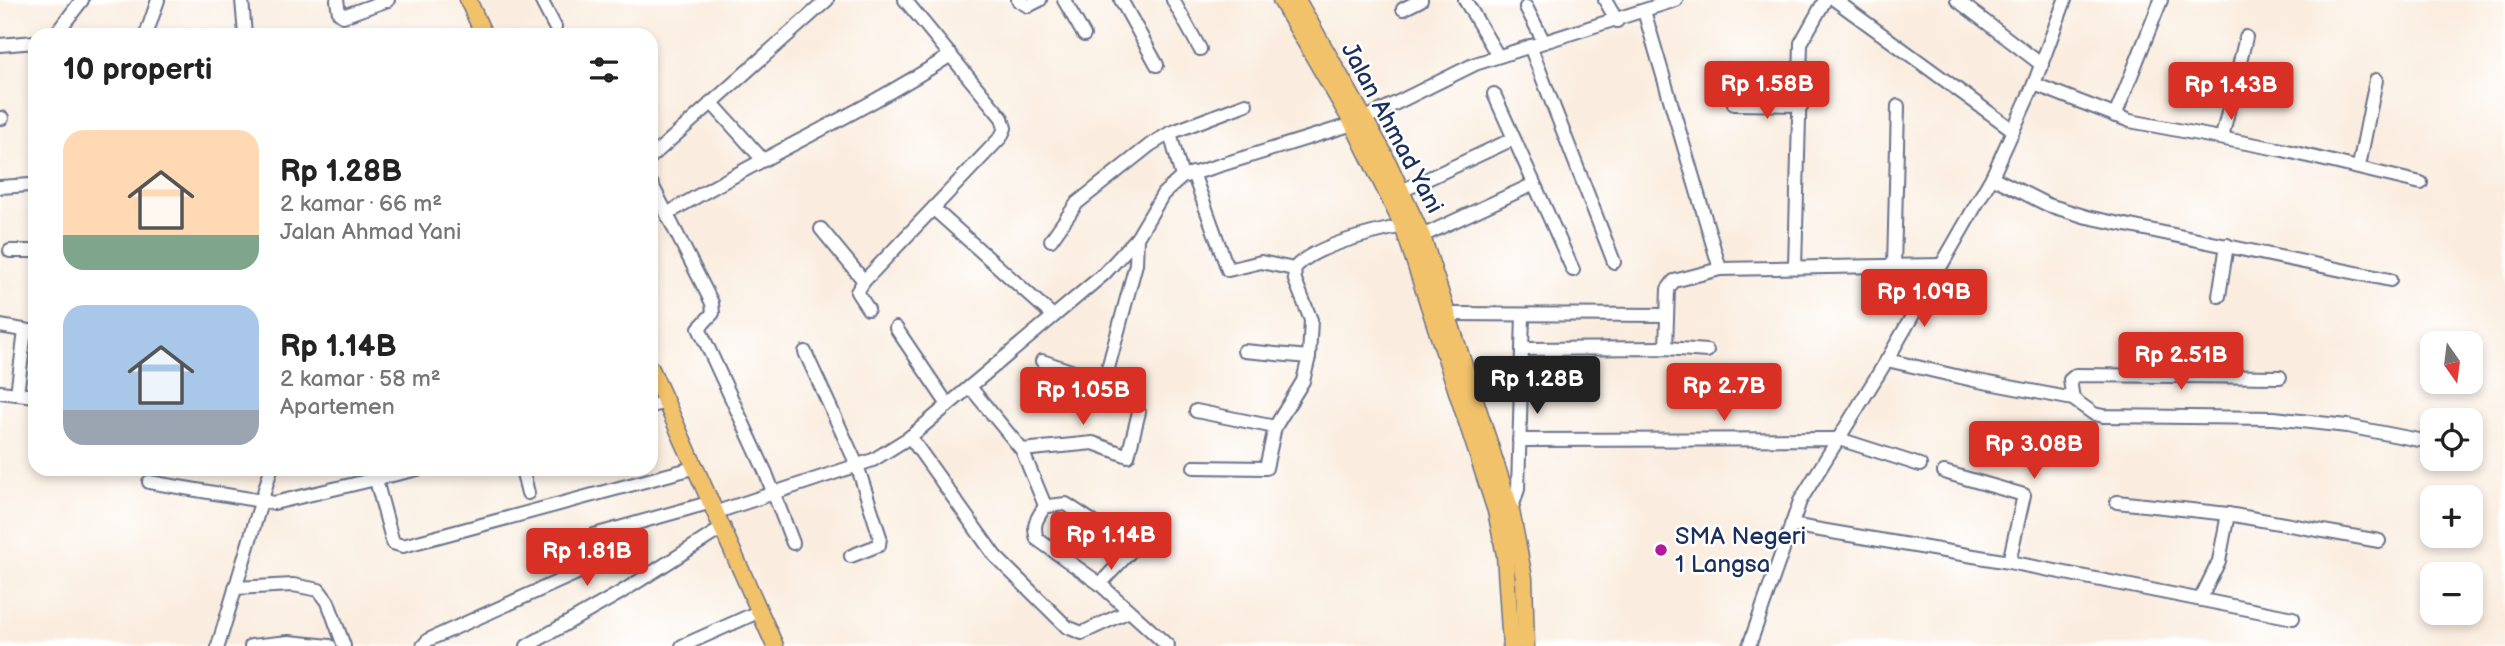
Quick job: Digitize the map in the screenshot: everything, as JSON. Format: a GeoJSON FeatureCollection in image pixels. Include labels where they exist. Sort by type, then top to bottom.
{"type":"FeatureCollection","features":[{"type":"Feature","properties":{"kind":"main road"},"geometry":{"type":"LineString","coordinates":[[468,0],[481,28]]}},
{"type":"Feature","properties":{"kind":"main road"},"geometry":{"type":"LineString","coordinates":[[1282,0],[1358,121]]}},
{"type":"Feature","properties":{"kind":"main road","name":"Jalan Ahmad Yani"},"geometry":{"type":"LineString","coordinates":[[1304,3],[1358,121],[1396,194],[1422,236],[1449,314],[1511,511],[1524,578],[1526,646]]}},
{"type":"Feature","properties":{"kind":"main road"},"geometry":{"type":"LineString","coordinates":[[1396,194],[1403,226],[1496,511],[1506,555],[1511,646]]}},
{"type":"Feature","properties":{"kind":"main road"},"geometry":{"type":"LineString","coordinates":[[659,404],[697,467],[775,646]]}},
{"type":"Feature","properties":{"kind":"street"},"geometry":{"type":"LineString","coordinates":[[60,28],[82,0]]}},
{"type":"Feature","properties":{"kind":"street"},"geometry":{"type":"LineString","coordinates":[[148,28],[158,0]]}},
{"type":"Feature","properties":{"kind":"street"},"geometry":{"type":"LineString","coordinates":[[240,0],[244,28]]}},
{"type":"Feature","properties":{"kind":"street"},"geometry":{"type":"LineString","coordinates":[[337,0],[339,13],[343,16],[388,0]]}},
{"type":"Feature","properties":{"kind":"street"},"geometry":{"type":"LineString","coordinates":[[541,0],[555,27]]}},
{"type":"Feature","properties":{"kind":"street"},"geometry":{"type":"LineString","coordinates":[[658,150],[827,0]]}},
{"type":"Feature","properties":{"kind":"street"},"geometry":{"type":"LineString","coordinates":[[868,309],[857,292],[864,281],[935,210],[1001,137],[1005,128],[1002,118],[905,0]]}},
{"type":"Feature","properties":{"kind":"street"},"geometry":{"type":"LineString","coordinates":[[1018,0],[1028,6],[1040,0]]}},
{"type":"Feature","properties":{"kind":"street"},"geometry":{"type":"LineString","coordinates":[[1064,0],[1084,35]]}},
{"type":"Feature","properties":{"kind":"street"},"geometry":{"type":"LineString","coordinates":[[1121,0],[1157,65]]}},
{"type":"Feature","properties":{"kind":"street"},"geometry":{"type":"LineString","coordinates":[[1173,0],[1200,49]]}},
{"type":"Feature","properties":{"kind":"street"},"geometry":{"type":"LineString","coordinates":[[1403,9],[1421,0]]}},
{"type":"Feature","properties":{"kind":"street"},"geometry":{"type":"LineString","coordinates":[[1465,0],[1498,56]]}},
{"type":"Feature","properties":{"kind":"street"},"geometry":{"type":"LineString","coordinates":[[1605,0],[1617,21]]}},
{"type":"Feature","properties":{"kind":"street"},"geometry":{"type":"LineString","coordinates":[[423,646],[428,640],[586,569],[591,562],[588,539],[594,534],[717,514],[888,453],[1104,274],[1137,238],[1163,194],[1187,175],[1358,121],[1452,73],[1498,56],[1617,21],[1676,0]]}},
{"type":"Feature","properties":{"kind":"street"},"geometry":{"type":"LineString","coordinates":[[1795,267],[1802,105],[1801,43],[1825,0]]}},
{"type":"Feature","properties":{"kind":"street"},"geometry":{"type":"LineString","coordinates":[[1835,0],[2013,130]]}},
{"type":"Feature","properties":{"kind":"street"},"geometry":{"type":"LineString","coordinates":[[1957,0],[2042,65]]}},
{"type":"Feature","properties":{"kind":"street"},"geometry":{"type":"LineString","coordinates":[[1749,646],[1791,526],[1812,479],[1887,359],[1992,177],[2042,65],[2065,0]]}},
{"type":"Feature","properties":{"kind":"street"},"geometry":{"type":"LineString","coordinates":[[2115,116],[2161,0]]}},
{"type":"Feature","properties":{"kind":"street"},"geometry":{"type":"LineString","coordinates":[[1526,6],[1544,42]]}},
{"type":"Feature","properties":{"kind":"street"},"geometry":{"type":"LineString","coordinates":[[1644,11],[1720,269]]}},
{"type":"Feature","properties":{"kind":"street"},"geometry":{"type":"LineString","coordinates":[[2221,137],[2246,37]]}},
{"type":"Feature","properties":{"kind":"street"},"geometry":{"type":"LineString","coordinates":[[0,45],[28,43]]}},
{"type":"Feature","properties":{"kind":"street"},"geometry":{"type":"LineString","coordinates":[[1530,46],[1614,262]]}},
{"type":"Feature","properties":{"kind":"street"},"geometry":{"type":"LineString","coordinates":[[667,214],[916,78],[950,55]]}},
{"type":"Feature","properties":{"kind":"street"},"geometry":{"type":"LineString","coordinates":[[2359,166],[2376,80]]}},
{"type":"Feature","properties":{"kind":"street"},"geometry":{"type":"LineString","coordinates":[[2034,84],[2115,116],[2359,166],[2421,183]]}},
{"type":"Feature","properties":{"kind":"street"},"geometry":{"type":"LineString","coordinates":[[1494,94],[1573,270]]}},
{"type":"Feature","properties":{"kind":"street"},"geometry":{"type":"LineString","coordinates":[[711,102],[762,160]]}},
{"type":"Feature","properties":{"kind":"street"},"geometry":{"type":"LineString","coordinates":[[1051,240],[1077,203],[1131,159],[1170,133],[1246,104]]}},
{"type":"Feature","properties":{"kind":"street"},"geometry":{"type":"LineString","coordinates":[[1734,104],[1802,105]]}},
{"type":"Feature","properties":{"kind":"street"},"geometry":{"type":"LineString","coordinates":[[1894,267],[1898,106]]}},
{"type":"Feature","properties":{"kind":"street"},"geometry":{"type":"LineString","coordinates":[[1170,133],[1228,270],[1261,262],[1294,270]]}},
{"type":"Feature","properties":{"kind":"street"},"geometry":{"type":"LineString","coordinates":[[1396,194],[1513,139]]}},
{"type":"Feature","properties":{"kind":"street"},"geometry":{"type":"LineString","coordinates":[[1992,177],[2048,205],[2087,217],[2390,280]]}},
{"type":"Feature","properties":{"kind":"street"},"geometry":{"type":"LineString","coordinates":[[1422,236],[1534,184]]}},
{"type":"Feature","properties":{"kind":"street"},"geometry":{"type":"LineString","coordinates":[[0,187],[28,185]]}},
{"type":"Feature","properties":{"kind":"street"},"geometry":{"type":"LineString","coordinates":[[658,197],[714,310],[699,325],[699,331],[774,492],[793,543]]}},
{"type":"Feature","properties":{"kind":"street"},"geometry":{"type":"LineString","coordinates":[[935,210],[1052,315]]}},
{"type":"Feature","properties":{"kind":"street"},"geometry":{"type":"LineString","coordinates":[[1294,270],[1303,261],[1336,246],[1403,226]]}},
{"type":"Feature","properties":{"kind":"street"},"geometry":{"type":"LineString","coordinates":[[821,229],[864,281]]}},
{"type":"Feature","properties":{"kind":"street"},"geometry":{"type":"LineString","coordinates":[[1042,361],[1094,379],[1101,378],[1107,372],[1136,264],[1137,238]]}},
{"type":"Feature","properties":{"kind":"street"},"geometry":{"type":"LineString","coordinates":[[2219,296],[2227,245]]}},
{"type":"Feature","properties":{"kind":"street"},"geometry":{"type":"LineString","coordinates":[[10,251],[28,251]]}},
{"type":"Feature","properties":{"kind":"street"},"geometry":{"type":"LineString","coordinates":[[1666,348],[1670,284],[1720,269],[1941,265]]}},
{"type":"Feature","properties":{"kind":"street"},"geometry":{"type":"LineString","coordinates":[[1194,467],[1263,470],[1267,466],[1275,427],[1303,381],[1309,357],[1311,320],[1295,280],[1294,270]]}},
{"type":"Feature","properties":{"kind":"street"},"geometry":{"type":"LineString","coordinates":[[1449,314],[1667,315]]}},
{"type":"Feature","properties":{"kind":"street"},"geometry":{"type":"LineString","coordinates":[[1511,511],[1518,489],[1523,315]]}},
{"type":"Feature","properties":{"kind":"street"},"geometry":{"type":"LineString","coordinates":[[0,326],[28,332]]}},
{"type":"Feature","properties":{"kind":"street"},"geometry":{"type":"LineString","coordinates":[[896,328],[948,405]]}},
{"type":"Feature","properties":{"kind":"street"},"geometry":{"type":"LineString","coordinates":[[17,394],[28,342]]}},
{"type":"Feature","properties":{"kind":"street"},"geometry":{"type":"LineString","coordinates":[[1523,349],[1666,348],[1707,351]]}},
{"type":"Feature","properties":{"kind":"street"},"geometry":{"type":"LineString","coordinates":[[1244,351],[1309,357]]}},
{"type":"Feature","properties":{"kind":"street"},"geometry":{"type":"LineString","coordinates":[[805,352],[857,465],[881,539],[875,547],[851,555]]}},
{"type":"Feature","properties":{"kind":"street"},"geometry":{"type":"LineString","coordinates":[[1887,359],[1973,380],[2073,399],[2094,414],[2103,416],[2274,418],[2420,440]]}},
{"type":"Feature","properties":{"kind":"street"},"geometry":{"type":"LineString","coordinates":[[2073,399],[2070,380],[2076,375],[2280,377]]}},
{"type":"Feature","properties":{"kind":"street"},"geometry":{"type":"LineString","coordinates":[[970,387],[1022,450],[1046,505]]}},
{"type":"Feature","properties":{"kind":"street"},"geometry":{"type":"LineString","coordinates":[[0,392],[28,395]]}},
{"type":"Feature","properties":{"kind":"street"},"geometry":{"type":"LineString","coordinates":[[1196,411],[1275,427]]}},
{"type":"Feature","properties":{"kind":"street"},"geometry":{"type":"LineString","coordinates":[[1022,450],[1093,443],[1128,456],[1139,412]]}},
{"type":"Feature","properties":{"kind":"street"},"geometry":{"type":"LineString","coordinates":[[910,437],[995,556],[1067,626],[1082,633],[1129,611]]}},
{"type":"Feature","properties":{"kind":"street"},"geometry":{"type":"LineString","coordinates":[[1519,440],[1839,439],[1920,464]]}},
{"type":"Feature","properties":{"kind":"street"},"geometry":{"type":"LineString","coordinates":[[376,480],[393,543],[403,546],[697,467]]}},
{"type":"Feature","properties":{"kind":"street"},"geometry":{"type":"LineString","coordinates":[[1944,472],[2024,495],[2009,562]]}},
{"type":"Feature","properties":{"kind":"street"},"geometry":{"type":"LineString","coordinates":[[218,646],[269,476]]}},
{"type":"Feature","properties":{"kind":"street"},"geometry":{"type":"LineString","coordinates":[[149,482],[261,502],[289,501],[391,476]]}},
{"type":"Feature","properties":{"kind":"street"},"geometry":{"type":"LineString","coordinates":[[524,476],[528,493]]}},
{"type":"Feature","properties":{"kind":"street"},"geometry":{"type":"LineString","coordinates":[[2117,502],[2228,514],[2379,541]]}},
{"type":"Feature","properties":{"kind":"street"},"geometry":{"type":"LineString","coordinates":[[1046,505],[1066,505],[1092,521]]}},
{"type":"Feature","properties":{"kind":"street"},"geometry":{"type":"LineString","coordinates":[[1046,505],[1036,519],[1034,528],[1037,539],[1100,584],[1168,646]]}},
{"type":"Feature","properties":{"kind":"street"},"geometry":{"type":"LineString","coordinates":[[527,646],[620,593],[717,514]]}},
{"type":"Feature","properties":{"kind":"street"},"geometry":{"type":"LineString","coordinates":[[2201,598],[2219,561],[2228,514]]}},
{"type":"Feature","properties":{"kind":"street"},"geometry":{"type":"LineString","coordinates":[[1791,526],[2009,562],[2293,618]]}},
{"type":"Feature","properties":{"kind":"street"},"geometry":{"type":"LineString","coordinates":[[1100,584],[1131,551]]}},
{"type":"Feature","properties":{"kind":"street"},"geometry":{"type":"LineString","coordinates":[[235,588],[293,586],[319,590],[328,602],[344,646]]}},
{"type":"Feature","properties":{"kind":"street"},"geometry":{"type":"LineString","coordinates":[[682,646],[758,612]]}},
{"type":"Feature","properties":{"kind":"street"},"geometry":{"type":"LineString","coordinates":[[251,646],[289,642],[330,646]]}},
{"type":"Feature","properties":{"kind":"place","name":"SMA Negeri 1 Langsa"},"geometry":{"type":"Point","coordinates":[1661,550]}}]}
